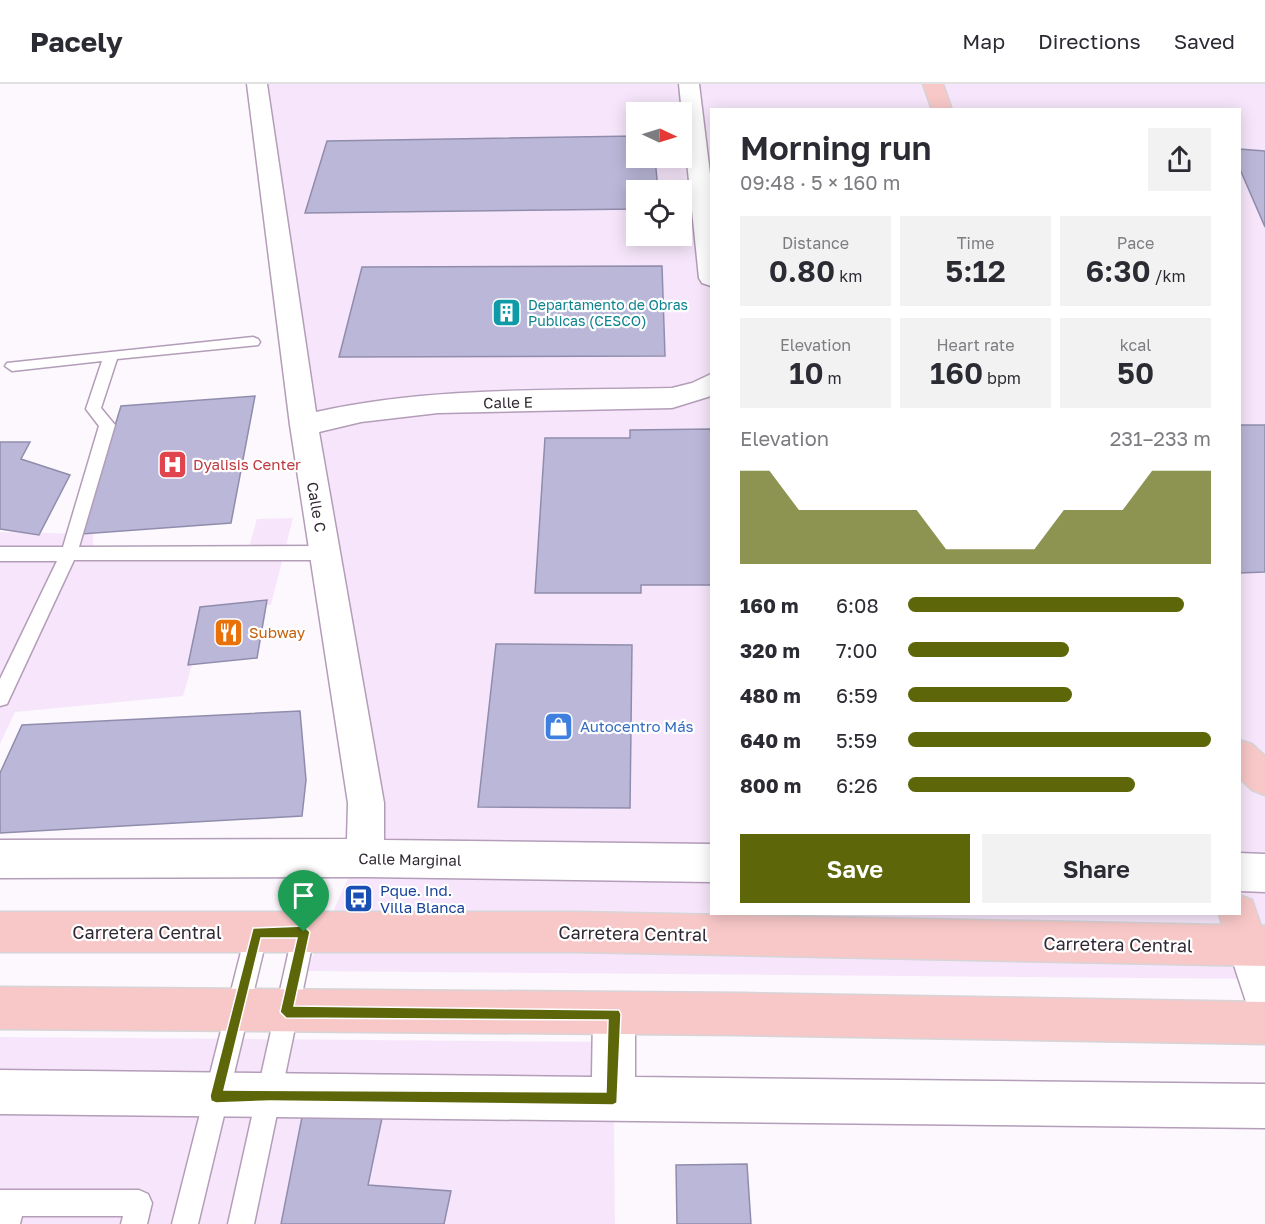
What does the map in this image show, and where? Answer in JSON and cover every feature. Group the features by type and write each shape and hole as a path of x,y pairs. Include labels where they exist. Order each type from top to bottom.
{"main road":[{"path":"933,84 941,108"},
{"path":"1241,758 1265,778"},
{"name":"Carretera Central","path":"0,932 1250,935"},
{"path":"0,1008 1265,1023"}],"street":[{"name":"Calle C","path":"257,84 304,425 366,803 365,858"},
{"path":"689,84 710,269"},
{"name":"Calle E","path":"304,425 361,412 438,403 672,398 701,390 710,384"},
{"name":"Calle Marginal","path":"0,858 365,858 710,863"},
{"path":"1241,872 1265,873"},
{"path":"1250,935 1265,999"},
{"path":"613,1098 614,1014"},
{"path":"0,1092 1265,1106"}],"lane":[{"path":"12,366 253,342"},
{"path":"0,698 69,554 107,425 93,409 111,355"},
{"path":"0,554 325,553"},
{"path":"184,1224 257,932"},
{"path":"241,1224 304,932"},
{"path":"7,1210 139,1203 134,1224"}],"shaded area":[{"path":"247,84 1265,84 1265,979 306,971 360,852"},
{"path":"293,518 271,605 209,606 183,696 15,712 0,744 0,532 93,534 93,552 248,550 257,519"},
{"path":"0,1037 613,1042 615,1224 0,1224"}],"building":[{"path":"626,136 626,168 656,168 657,180 626,180 626,209 305,213 327,141"},
{"path":"1241,149 1265,151 1265,227 1241,172"},
{"name":"Departamento de Obras Publicas (CESCO)","path":"662,266 665,356 339,357 362,267"},
{"name":"Dyalisis Center","path":"255,396 231,523 82,534 121,406"},
{"path":"1241,425 1265,425 1265,572 1241,573"},
{"path":"710,429 710,585 641,585 641,593 535,593 545,438 630,438 630,430"},
{"path":"0,442 30,442 21,459 70,475 39,535 0,529"},
{"name":"Subway","path":"267,600 257,658 188,665 200,607"},
{"name":"Autocentro Más","path":"496,644 632,645 630,808 478,807"},
{"path":"300,711 306,780 302,816 0,833 0,773 22,725"},
{"path":"302,1117 382,1118 368,1185 451,1191 444,1224 281,1224"},
{"path":"747,1164 751,1224 677,1224 676,1165"}],"place":[{"name":"Departamento de Obras Publicas (CESCO)","path":"507,312"},
{"name":"Dyalisis Center","path":"172,464"},
{"name":"Subway","path":"228,632"},
{"name":"Autocentro Más","path":"559,726"},
{"name":"Pque. Ind. Villa Blanca","path":"359,899"}],"route":[{"path":"257,932 304,932 286,1012 614,1014 613,1098 216,1096 257,932"}]}
